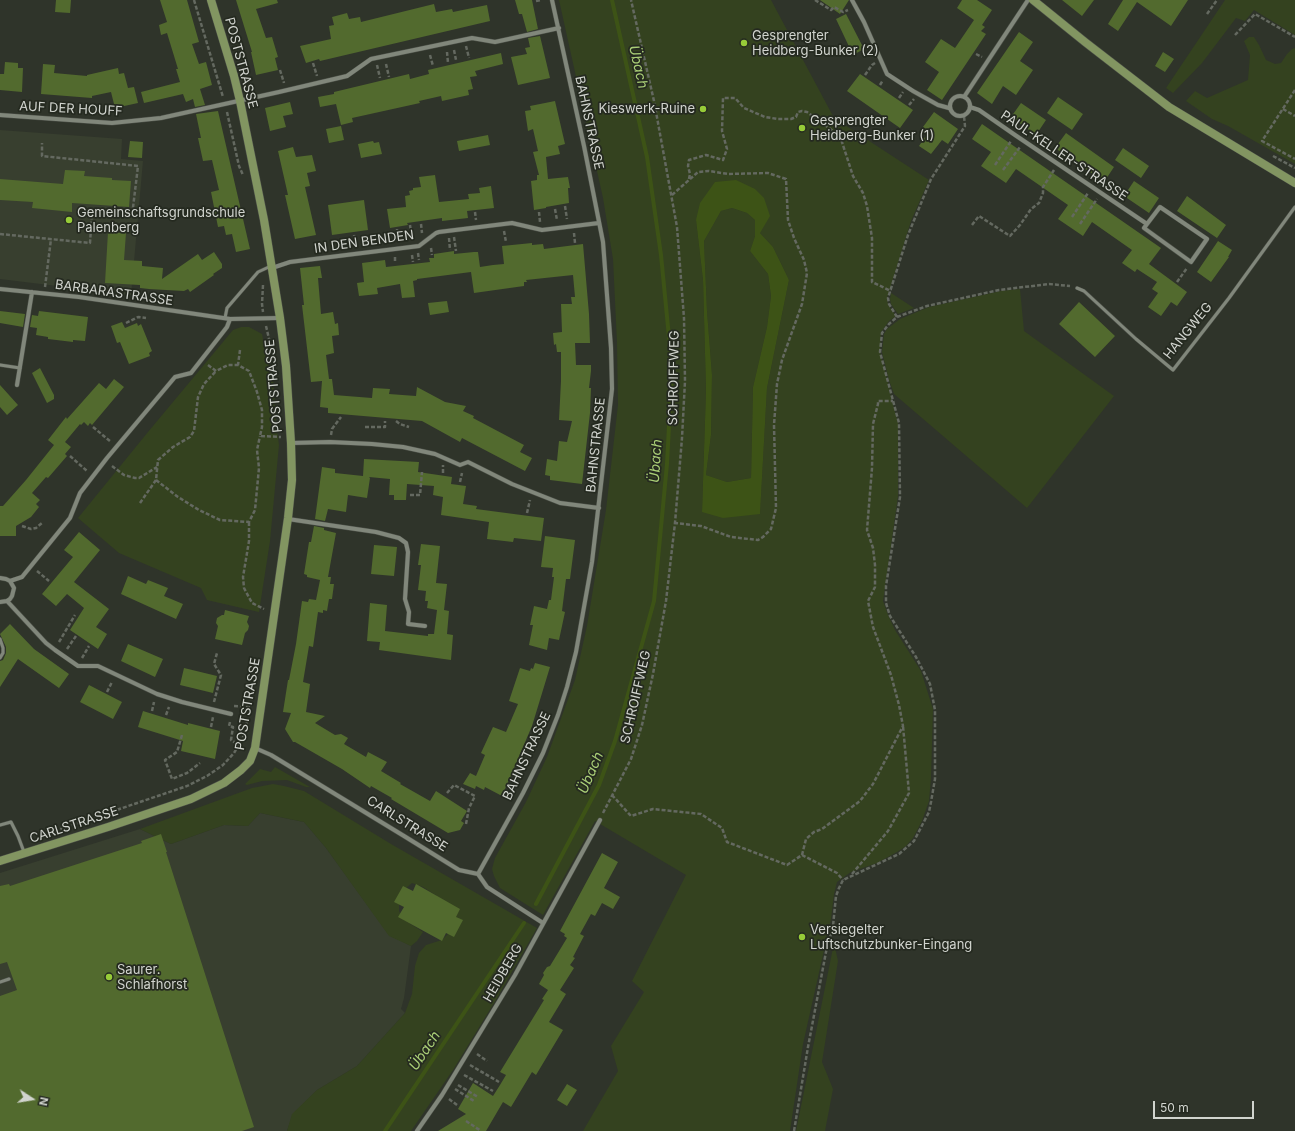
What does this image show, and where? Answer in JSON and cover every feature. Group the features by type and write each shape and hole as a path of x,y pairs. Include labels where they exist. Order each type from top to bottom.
{"main road":[{"name":"POSTSTRASSE","path":"211,0 234,76 264,220 280,318 286,366 291,444 292,480 288,518 255,748 250,761 241,770"},
{"path":"1033,0 1169,107 1295,183"},
{"name":"CARLSTRASSE","path":"0,861 191,799 224,783 241,770"}],"street":[{"name":"BAHNSTRASSE","path":"478,874 543,753 558,715 576,652 592,562 612,389 603,242 552,0"},
{"path":"852,0 864,22 887,74 938,105 949,108 953,115 964,116 969,110 970,106"},
{"path":"949,108 953,98 957,96 964,97 1028,0"},
{"name":"AUF DER HOUFF","path":"0,115 112,124 161,118 348,76 371,59 472,38 495,42 559,28"},
{"name":"PAUL-KELLER-STRASSE","path":"964,97 968,99 970,106 979,110 1147,224 1144,228 1191,262"},
{"path":"1147,224 1160,207 1207,240 1191,262"},
{"name":"IN DEN BENDEN","path":"272,267 290,262 419,246 436,233 512,223 542,230 599,223"},
{"name":"BARBARASTRASSE","path":"0,289 79,297 228,318 280,318"},
{"path":"17,385 32,292"},
{"path":"10,581 22,577 70,518 80,493 175,377 191,373 203,360 227,327 228,318"},
{"path":"291,444 330,442 403,447 435,454 460,465 468,462 531,492 560,503 599,508"},
{"path":"288,518 376,532 398,538 406,542 408,552 406,599 408,624 425,626"},
{"path":"0,578 6,578 10,581 14,588 10,599 0,602"},
{"path":"7,601 55,650 78,666 98,666 157,694 182,702 231,714"},
{"name":"CARLSTRASSE","path":"255,748 276,758 459,870 478,874"},
{"name":"HEIDBERG","path":"417,1131 457,1070 515,975 600,820"},
{"path":"478,874 487,886 543,923"}],"lane":[{"name":"HANGWEG","path":"1077,288 1084,291 1136,339 1173,370 1295,207"},
{"path":"228,318 227,308 258,272 272,267"},
{"path":"0,365 20,368"},
{"path":"0,639 3,648 0,658"},
{"path":"0,825 11,822 18,836 24,854"},
{"path":"0,982 9,979"}],"path":[{"path":"194,0 225,104 239,166 245,180"},
{"path":"536,1 541,0"},
{"name":"SCHROIFFWEG","path":"600,820 631,758 642,725 666,601 675,523 685,381 684,318 677,228 654,101 631,0"},
{"path":"815,0 831,10 834,7 842,12 855,6"},
{"path":"1207,14 1217,0"},
{"path":"1235,35 1255,14 1295,37"},
{"path":"384,57 389,77"},
{"path":"376,58 380,78"},
{"path":"865,75 872,65 880,60"},
{"path":"280,70 286,91"},
{"path":"1295,90 1262,141 1295,159"},
{"path":"689,180 689,160 706,155 723,160 727,149 722,132 723,98 735,98 744,108 765,117 791,119 796,116 798,112 807,112 840,136 853,176 863,193 867,206 872,238 872,282 891,291"},
{"path":"1283,109 1295,116"},
{"path":"897,317 889,304 888,298 908,235 931,179 966,126 964,116"},
{"path":"995,165 1014,135"},
{"path":"1003,170 1023,141"},
{"path":"0,234 90,243 92,214 132,216 138,166 42,156 42,143"},
{"path":"1269,154 1295,168"},
{"path":"972,225 979,216 1010,236 1031,209 1038,203 1043,193 1043,187 1057,164"},
{"path":"672,195 698,172 709,171 728,174 768,173 786,179 788,220 804,260 807,273 802,304 782,360 777,384 774,425 776,508 771,529 758,540 731,537 701,526 675,523"},
{"path":"1072,218 1092,187"},
{"path":"1080,224 1101,193"},
{"path":"565,206 568,227"},
{"path":"410,225 412,246"},
{"path":"453,231 456,251"},
{"path":"44,293 51,239"},
{"path":"1177,282 1191,262"},
{"path":"263,270 262,304 274,362"},
{"path":"794,1131 826,952 833,926 836,896 843,880 899,854 914,841 929,812 934,779 935,710 930,684 916,657 890,616 886,603 886,586 900,497 899,423 880,352 882,333 897,317 927,306 999,290 1049,284 1069,285 1077,288"},
{"path":"126,323 138,317 146,318"},
{"path":"238,365 240,350"},
{"path":"203,360 216,371"},
{"path":"140,502 156,480 158,460 173,447 190,437 194,431 198,397 204,384 216,371 228,365 238,365 249,371 262,410 262,427 257,450 259,468 255,510 249,522 243,576 244,588 252,603 264,609"},
{"path":"851,876 888,831 909,793 903,726 899,705 891,675 873,628 868,601 875,587 876,566 873,548 867,530 872,468 873,424 878,401 893,401"},
{"path":"330,442 332,429 341,417"},
{"path":"365,427 384,427 385,421"},
{"path":"396,421 409,427"},
{"path":"93,427 117,447"},
{"path":"260,436 281,437 281,430"},
{"path":"70,456 93,476"},
{"path":"120,473 130,478 139,478 157,467"},
{"path":"410,495 420,495 422,472"},
{"path":"156,480 178,497 199,510 220,520 249,522"},
{"path":"527,513 531,492"},
{"path":"22,526 31,530 42,523"},
{"path":"31,566 49,581"},
{"path":"263,616 265,602"},
{"path":"55,650 75,615"},
{"path":"63,655 76,636"},
{"path":"78,666 88,646"},
{"path":"212,709 221,675 214,664 217,653"},
{"path":"250,707 251,700"},
{"path":"231,714 229,726 233,727 231,740 239,745"},
{"path":"42,835 187,786 207,776 223,765 234,753 243,738 247,721"},
{"path":"612,795 631,816 653,809 701,814 722,828 727,842 787,865 802,855 806,839 860,801 873,784 903,726"},
{"path":"182,735 177,752 165,760 172,779 187,773 200,763"},
{"path":"447,793 454,785 474,796 469,808 466,824"},
{"path":"802,855 837,873 843,880"},
{"path":"470,1049 487,1061"},
{"path":"462,1060 499,1082"},
{"path":"457,1070 493,1091"},
{"path":"449,1082 478,1097"},
{"path":"449,1082 474,1101"},
{"path":"466,1121 481,1131"}],"shaded area":[{"path":"559,0 771,0 834,118 929,180 911,221 887,298 888,305 896,316 889,321 881,332 880,352 898,423 898,496 883,601 895,630 921,671 933,709 929,801 922,821 913,838 906,846 877,863 851,872 837,882 831,919 803,1044 790,1131 583,1131 618,1071 611,1046 644,992 632,981 686,875 595,821 543,915 500,888 492,869 495,858 526,802 547,757 575,680 587,626 606,510 618,405 613,259 603,198","holes":["755,189 760,233 773,247 789,280 767,388 760,513 702,511 706,390 703,280 696,220"]},
{"path":"1225,0 1295,0 1295,35 1254,10 1245,21 1236,18 1202,63 1173,93 1166,88"},
{"path":"1249,37 1254,37 1266,60 1275,64 1281,63 1287,54 1295,48 1295,164 1228,126 1212,119 1186,101 1195,91 1207,98 1248,80 1250,55 1244,41"},
{"name":"Gemeinschaftsgrundschule Palenberg","path":"0,130 122,139 121,159 143,161 131,295 0,279"},
{"path":"736,180 755,189 764,198 770,216 760,233 773,247 789,280 767,388 760,514 723,518 702,512 706,390 703,280 696,220 700,203 715,182","holes":["732,208 747,213 755,220 755,236 750,251 768,274 771,296 767,327 753,387 751,478 727,482 706,475 711,435 712,375 704,241 721,211"]},
{"path":"732,208 747,213 755,220 755,236 750,251 768,274 771,296 767,327 753,387 751,478 727,482 706,475 711,435 712,375 704,241 721,211"},
{"path":"1020,289 1024,331 1114,396 1027,508 894,394 882,352 884,334 887,329 900,319 929,307 1001,291"},
{"path":"891,293 914,308 898,314 891,304"},
{"path":"241,327 249,327 262,334 267,360 273,375 279,445 270,541 259,612 207,600 201,588 119,553 78,518 233,330"},
{"path":"275,767 310,787 287,780 262,781 247,785 245,784 260,769 271,772"},
{"path":"273,784 304,791 391,844 537,928 497,998 453,1070 411,1131 287,1131 292,1114 317,1090 357,1066 405,1013 412,994 415,966 419,953 426,945 442,940 450,932 437,896 423,887 412,883 404,890 399,899 399,911 403,919 423,932 417,941 411,946 389,936 326,848 304,822 260,813 248,826 224,825 171,844 140,829 252,788"},
{"path":"260,813 304,822 326,848 389,935 411,946 404,998 401,1009 405,1013 357,1066 317,1090 293,1114 287,1131 0,1131 0,873 140,829 171,844 224,825 248,826"},
{"path":"834,943 838,961 822,1062 833,1089 825,1131 796,1131"}],"building":[{"path":"56,0 71,0 70,13 55,12"},
{"path":"160,0 187,0 199,42 192,44 199,64 206,62 212,85 200,89 205,105 195,107 193,99 186,102 183,94 144,103 141,92 180,82 176,69 178,69 167,33 161,35 159,25 167,22"},
{"path":"236,0 277,0 278,3 256,9 266,38 272,37 278,57 275,58 278,70 256,75 252,52"},
{"path":"515,0 532,0 538,29 527,32 522,14 519,14"},
{"path":"820,0 849,0 840,14"},
{"path":"962,0 977,0 992,10 982,25 985,27 981,31 986,34 942,100 927,90 939,72 925,62 941,39 955,48 974,20 957,8"},
{"path":"1062,0 1094,0 1082,16"},
{"path":"1123,0 1188,0 1171,26 1137,2 1118,31 1108,24"},
{"path":"434,4 436,12 452,9 453,12 487,5 490,21 306,63 300,46 331,39 329,26 334,25 332,17 347,13 349,19 360,17 361,22"},
{"path":"846,14 864,49 853,55 836,19"},
{"path":"1019,32 1033,42 1020,61 1033,70 1016,95 1003,86 992,104 977,93"},
{"path":"540,36 550,78 518,85 511,57 527,54 525,48 530,47 528,38"},
{"path":"1163,52 1174,59 1165,72 1155,66"},
{"path":"501,53 503,64 475,71 477,76 470,77 473,89 468,90 469,95 442,101 441,96 419,101 420,103 352,118 353,122 341,125 336,104 320,107 318,97 334,94 334,92 409,74 410,79 429,74 428,70"},
{"path":"5,62 18,63 18,68 23,68 22,92 0,90 0,74 4,74"},
{"path":"43,64 55,65 54,73 87,76 118,68 119,74 124,73 128,88 134,87 138,103 115,108 111,92 92,96 92,98 41,94"},
{"path":"860,74 913,110 900,128 847,91"},
{"path":"1058,97 1083,114 1072,130 1047,113"},
{"path":"555,101 565,144 558,146 560,154 546,157 548,179 568,177 570,188 568,188 569,203 534,210 531,181 537,180 537,175 539,175 533,152 538,151 533,129 528,131 525,111 531,110 530,106"},
{"path":"290,102 293,114 283,116 286,127 270,131 265,108"},
{"path":"1021,103 1046,120 1036,135 1011,117"},
{"path":"218,111 250,249 236,252 232,234 226,235 224,226 218,227 211,192 219,190 212,160 203,161 198,138 201,138 196,114"},
{"path":"934,112 958,129 948,144 942,140 931,154 919,146 929,131 923,127"},
{"path":"982,124 1161,248 1149,264 1187,292 1177,306 1171,302 1161,316 1148,307 1158,293 1152,289 1157,282 1137,269 1135,272 1122,263 1132,250 1092,222 1083,236 1058,219 1068,205 1016,169 1006,183 981,166 991,152 972,139"},
{"path":"341,126 344,140 329,143 326,129"},
{"path":"1066,133 1114,167 1104,182 1055,148"},
{"path":"488,135 490,145 459,151 457,141"},
{"path":"130,141 143,142 142,158 128,157"},
{"path":"373,141 374,143 379,142 382,154 361,158 358,144"},
{"path":"293,147 296,157 312,155 316,171 307,173 310,186 305,187 316,235 295,239 285,195 288,195 278,151"},
{"path":"1123,148 1149,166 1141,178 1115,160"},
{"path":"65,170 85,171 84,176 131,181 129,207 72,203 72,212 32,208 33,202 0,200 0,179 63,184"},
{"path":"435,175 439,202 469,199 468,194 480,193 479,188 491,186 494,208 467,211 468,218 442,221 442,218 407,223 408,225 390,228 387,209 406,207 405,196 410,195 409,191 413,190 413,188 421,187 419,177"},
{"path":"1134,181 1159,198 1149,213 1124,196"},
{"path":"1187,196 1226,225 1217,238 1177,211"},
{"path":"364,200 368,230 332,235 328,205"},
{"path":"108,232 126,233 124,260 142,261 142,266 163,268 162,279 198,254 202,260 214,252 222,264 222,268 190,292 188,289 184,291 148,289 140,288 140,285 105,283"},
{"path":"1218,241 1232,250 1229,257 1211,282 1197,272"},
{"path":"532,243 532,245 543,244 544,249 583,244 590,343 575,343 576,365 591,365 589,388 591,388 590,413 582,484 550,480 550,476 545,475 547,459 557,461 559,441 567,442 572,421 559,420 561,352 557,352 556,344 554,345 553,333 562,332 561,304 572,304 571,297 575,297 573,275 526,280 527,282 524,282 524,286 474,293 471,272 417,279 413,281 415,297 402,298 400,284 377,288 378,294 359,296 357,283 364,282 362,263 385,260 386,267 430,262 429,258 434,258 434,254 454,251 454,254 478,252 480,267 504,264 502,246"},
{"path":"320,266 322,278 318,278 321,314 333,312 335,324 338,323 339,335 332,336 334,353 326,355 329,379 332,379 334,395 372,398 373,388 390,389 389,394 416,396 417,387 445,402 466,406 463,411 474,416 473,418 524,445 520,452 532,458 525,471 462,438 460,442 422,421 328,413 328,408 320,407 322,381 311,382 302,305 304,305 300,268"},
{"path":"447,301 449,312 430,315 428,303"},
{"path":"1079,302 1115,336 1095,357 1059,324"},
{"path":"0,311 25,314 23,327 0,323"},
{"path":"39,311 88,317 85,341 73,340 73,342 48,339 48,337 36,335 37,328 30,327 32,315 38,316"},
{"path":"122,322 125,328 137,323 138,326 141,324 152,351 149,353 150,356 129,364 120,342 117,343 111,326"},
{"path":"40,368 54,395 54,399 47,403 32,373"},
{"path":"114,379 124,387 92,425 90,423 88,426 84,422 81,425 80,424 65,442 71,447 65,454 67,456 48,478 46,477 32,493 40,500 36,504 39,507 31,517 16,526 16,536 0,536 0,506 3,506 54,445 48,440 66,417 67,419 99,383 106,389"},
{"path":"0,385 18,405 7,415 0,407"},
{"path":"364,459 419,462 418,472 452,477 451,484 466,486 463,504 477,506 476,509 544,518 541,541 514,538 513,542 487,539 489,522 441,515 443,497 433,495 434,486 407,484 406,500 394,500 394,495 389,495 390,479 369,477 367,498 348,495 346,512 328,509 325,521 315,519 322,467 335,469 335,473 363,476"},
{"path":"314,526 336,533 328,577 331,577 330,584 334,584 332,599 329,599 327,611 323,610 323,613 318,612 313,647 309,646 303,682 310,684 306,712 325,716 315,723 335,735 341,734 348,738 344,744 366,757 368,752 387,762 381,771 401,783 400,784 430,801 436,791 467,811 461,821 464,823 460,830 448,833 391,799 392,798 371,786 370,788 342,769 293,742 285,729 291,713 283,712 296,644 302,601 308,602 309,599 316,600 320,580 307,577 307,575 304,574 309,542 311,542"},
{"path":"79,532 100,550 74,582 109,609 96,627 107,634 98,649 70,630 84,608 67,594 56,606 42,594 73,557 64,550"},
{"path":"545,536 575,540 570,579 566,579 562,611 565,612 559,640 549,638 547,650 529,645 533,625 530,625 534,606 547,609 549,600 551,600 554,577 552,577 553,568 541,567"},
{"path":"421,544 440,546 436,583 447,584 444,610 449,611 447,634 453,635 451,660 379,650 380,642 367,641 370,603 387,605 385,631 428,636 428,634 434,634 437,610 427,608 428,601 425,601 426,591 418,590 421,565 418,565"},
{"path":"374,545 397,547 394,576 371,574"},
{"path":"128,576 146,584 148,580 168,588 164,596 183,604 176,619 121,594"},
{"path":"225,610 249,616 247,622 249,626 245,633 242,645 215,639 218,626 216,623 217,618 224,615"},
{"path":"10,624 34,649 69,674 59,688 18,659 0,687 0,661 3,660 6,653 6,647 0,634"},
{"path":"128,644 163,659 155,677 121,661"},
{"path":"535,663 550,667 532,726 502,796 485,787 484,790 476,786 475,789 463,784 470,773 476,776 485,755 481,753 493,727 506,732 518,704 509,701 520,668 530,671 531,668 533,669"},
{"path":"184,668 217,676 213,693 180,685"},
{"path":"89,685 122,702 113,719 80,702"},
{"path":"143,711 188,725 188,723 220,731 215,759 181,751 183,741 138,727"},
{"name":"Saurer. Schlafhorst","path":"161,834 254,1127 242,1131 0,1131 0,996 17,990 7,962 0,964 0,886 9,884 10,886 142,843 141,841"},
{"path":"602,853 618,862 604,888 620,897 613,909 602,903 595,916 591,914 580,934 584,936 573,957 575,958 570,965 574,968 560,990 566,994 549,1022 563,1030 536,1075 532,1072 511,1107 503,1102 486,1131 438,1131 466,1114 458,1109 473,1083 493,1096 506,1075 500,1072 544,1000 542,999 548,990 539,984 544,975 543,973 547,967 550,966 567,938 564,936 565,934 560,931"},
{"path":"416,884 460,909 456,917 463,920 454,937 446,933 442,941 398,917 404,907 394,902 403,886 413,891"},
{"path":"567,1084 577,1090 567,1106 557,1100"}],"waterway":[{"name":"Übach","path":"536,904 599,785 615,741 654,601 667,464 672,368 661,255 647,157 612,0"},
{"name":"Übach","path":"385,1131 524,923"}],"place":[{"name":"Gesprengter Heidberg-Bunker (2)","path":"744,43"},
{"name":"Kieswerk-Ruine","path":"703,109"},
{"name":"Gesprengter Heidberg-Bunker (1)","path":"802,128"},
{"name":"Gemeinschaftsgrundschule Palenberg","path":"69,220"},
{"name":"Versiegelter Luftschutzbunker-Eingang","path":"802,937"},
{"name":"Saurer. Schlafhorst","path":"109,977"}]}
